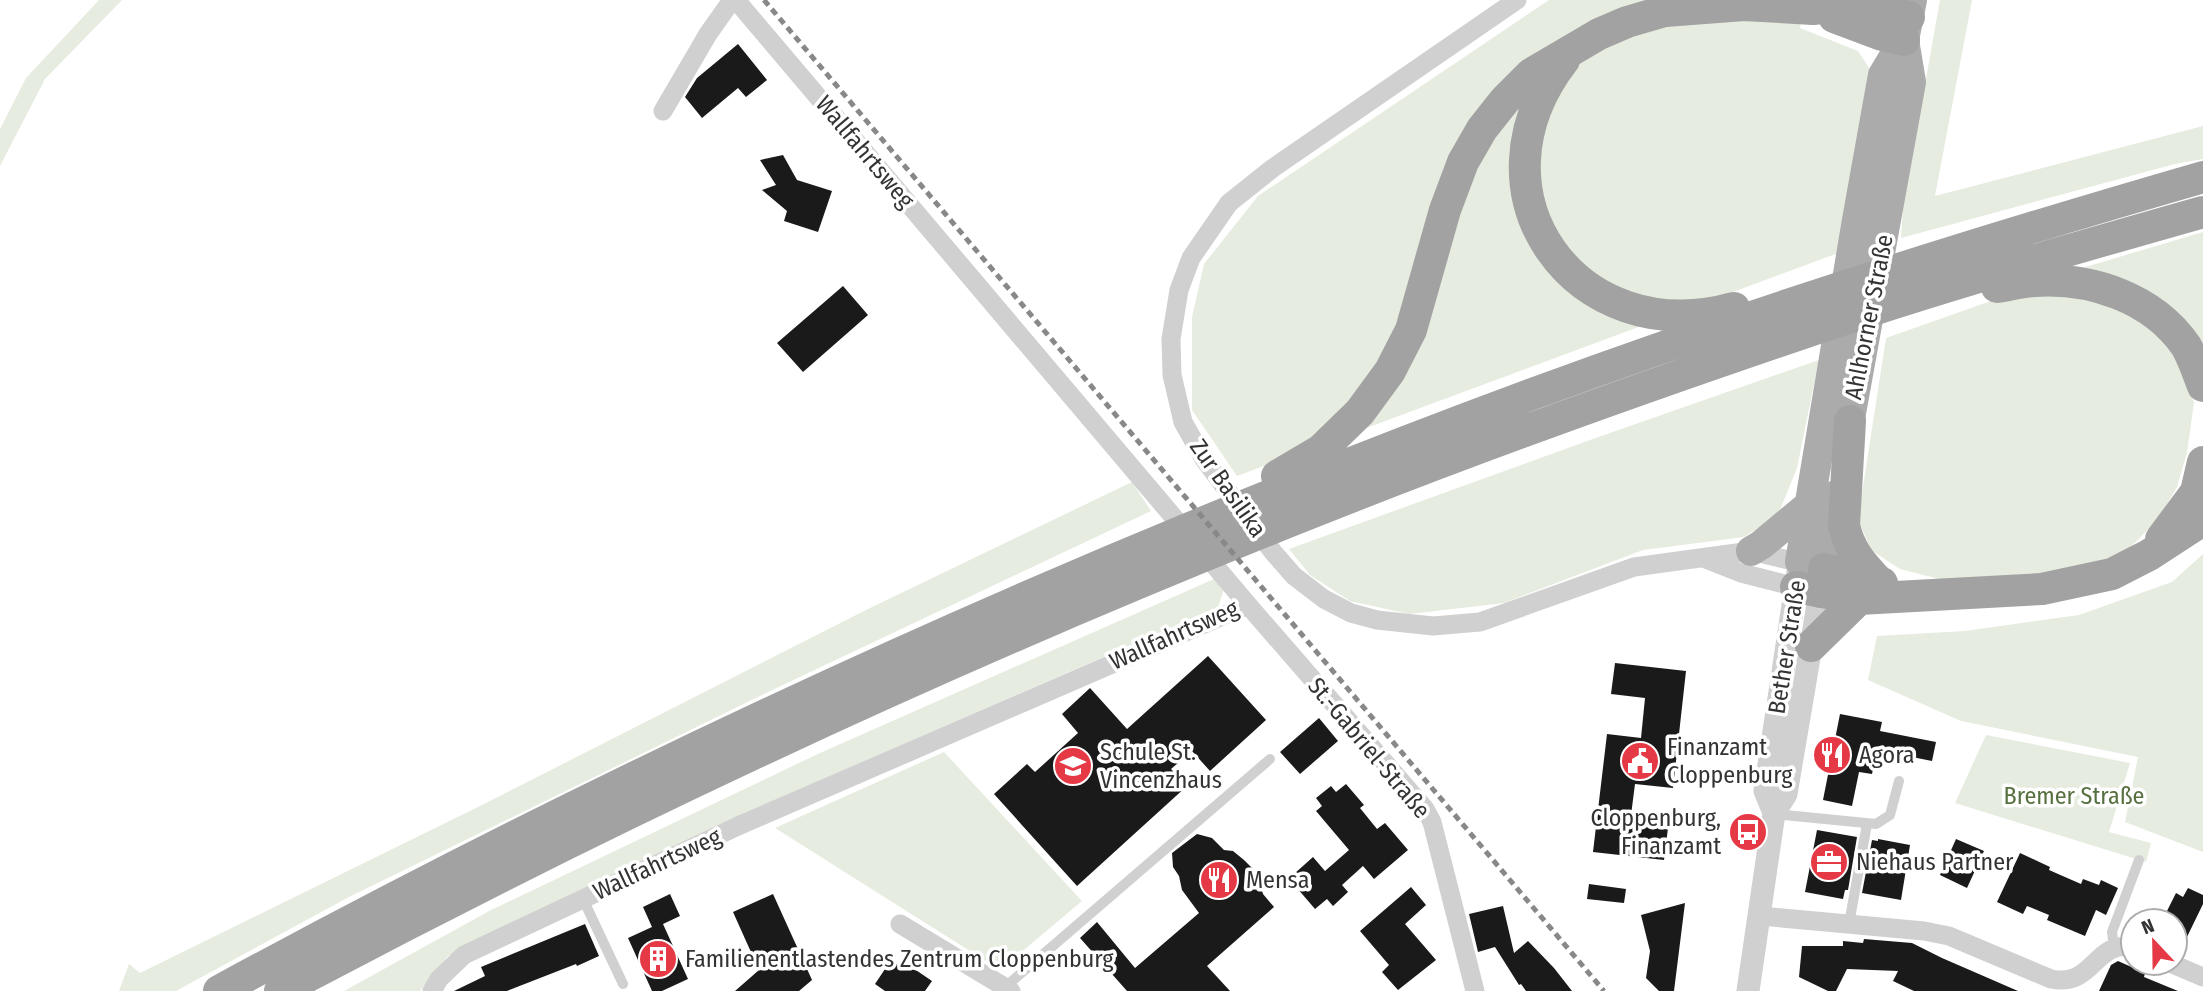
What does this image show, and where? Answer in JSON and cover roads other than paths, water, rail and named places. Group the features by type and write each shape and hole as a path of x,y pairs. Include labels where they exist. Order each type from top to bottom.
{"highway":[{"path":"1279,484 1321,450 1360,412 1390,371 1411,330 1445,210 1464,162 1482,129 1505,100 1531,74 1574,48 1627,22 1665,11 1744,5 1813,9 1854,3 1908,19"},
{"path":"1813,9 1882,35 1908,19"},
{"path":"1574,48 1540,97 1526,145 1524,175 1528,203 1537,228 1560,262 1594,291 1634,310 1655,314 1688,316 1723,311 1784,294 1811,293"},
{"path":"219,991 352,919 642,773 1279,484 1811,293 2203,177"},
{"path":"280,991 651,801 928,674 1307,514 1532,429 1805,332 2022,263 2203,212"},
{"path":"1954,285 1995,288 2035,281 2084,283 2136,300 2169,326 2187,348 2203,386"},
{"path":"1850,421 1844,525 1847,540 1869,591"},
{"path":"2149,555 2196,492 2203,462"},
{"path":"1810,578 1869,591 1928,594 2042,589 2112,574 2149,555 2203,520"},
{"path":"1811,646 1869,591"}],"main road":[{"name":"Ahlhorner Straße","path":"1810,578 1850,421 1911,82 1908,19"},
{"name":"Ahlhorner Straße","path":"1810,578 1808,506 1883,75 1908,19"},
{"path":"1751,551 1808,506"}],"street":[{"path":"663,111 708,34 734,0"},
{"name":"Wallfahrtsweg","path":"432,991 439,979 464,955 738,826 1248,605 734,0"},
{"name":"Zur Basilika","path":"1517,0 1273,168 1229,202 1191,258 1179,290 1171,339 1172,375 1183,422 1212,469 1294,576 1324,599 1351,612 1377,620 1433,626 1480,622 1634,568 1751,551 1810,578"},
{"name":"Zur Basilika","path":"1702,558 1741,573 1810,578"},
{"name":"Bether Straße","path":"1748,991 1774,813 1786,794 1811,646 1810,578"},
{"name":"Bether Straße","path":"1774,813 1765,791 1810,578"},
{"name":"St.-Gabriel-Straße","path":"1248,605 1425,810 1432,822 1475,991"},
{"path":"1760,916 1924,931 1949,936 2051,979 2064,981 2076,978 2094,966 2102,954 2119,948"},
{"path":"900,924 1008,989"}],"lane":[{"path":"1008,989 1270,759"},
{"path":"1774,813 1876,824 1890,815 1899,780"},
{"path":"1849,924 1867,824"},
{"path":"2121,907 2139,860"},
{"path":"583,899 623,984"},
{"path":"2119,913 2112,932 2119,942"}],"railway":[{"path":"764,0 1604,991"}],"place":[{"name":"Agora","path":"1832,755"},
{"name":"Finanzamt Cloppenburg","path":"1640,761"},
{"name":"Schule St. Vincenzhaus","path":"1073,766"},
{"name":"Cloppenburg, Finanzamt","path":"1748,832"},
{"name":"Niehaus Partner","path":"1829,862"},
{"name":"Mensa","path":"1219,880"},
{"name":"Familienentlastendes Zentrum Cloppenburg","path":"658,959"}],"park label":[{"name":"Bremer Straße","path":"2074,796"}]}
